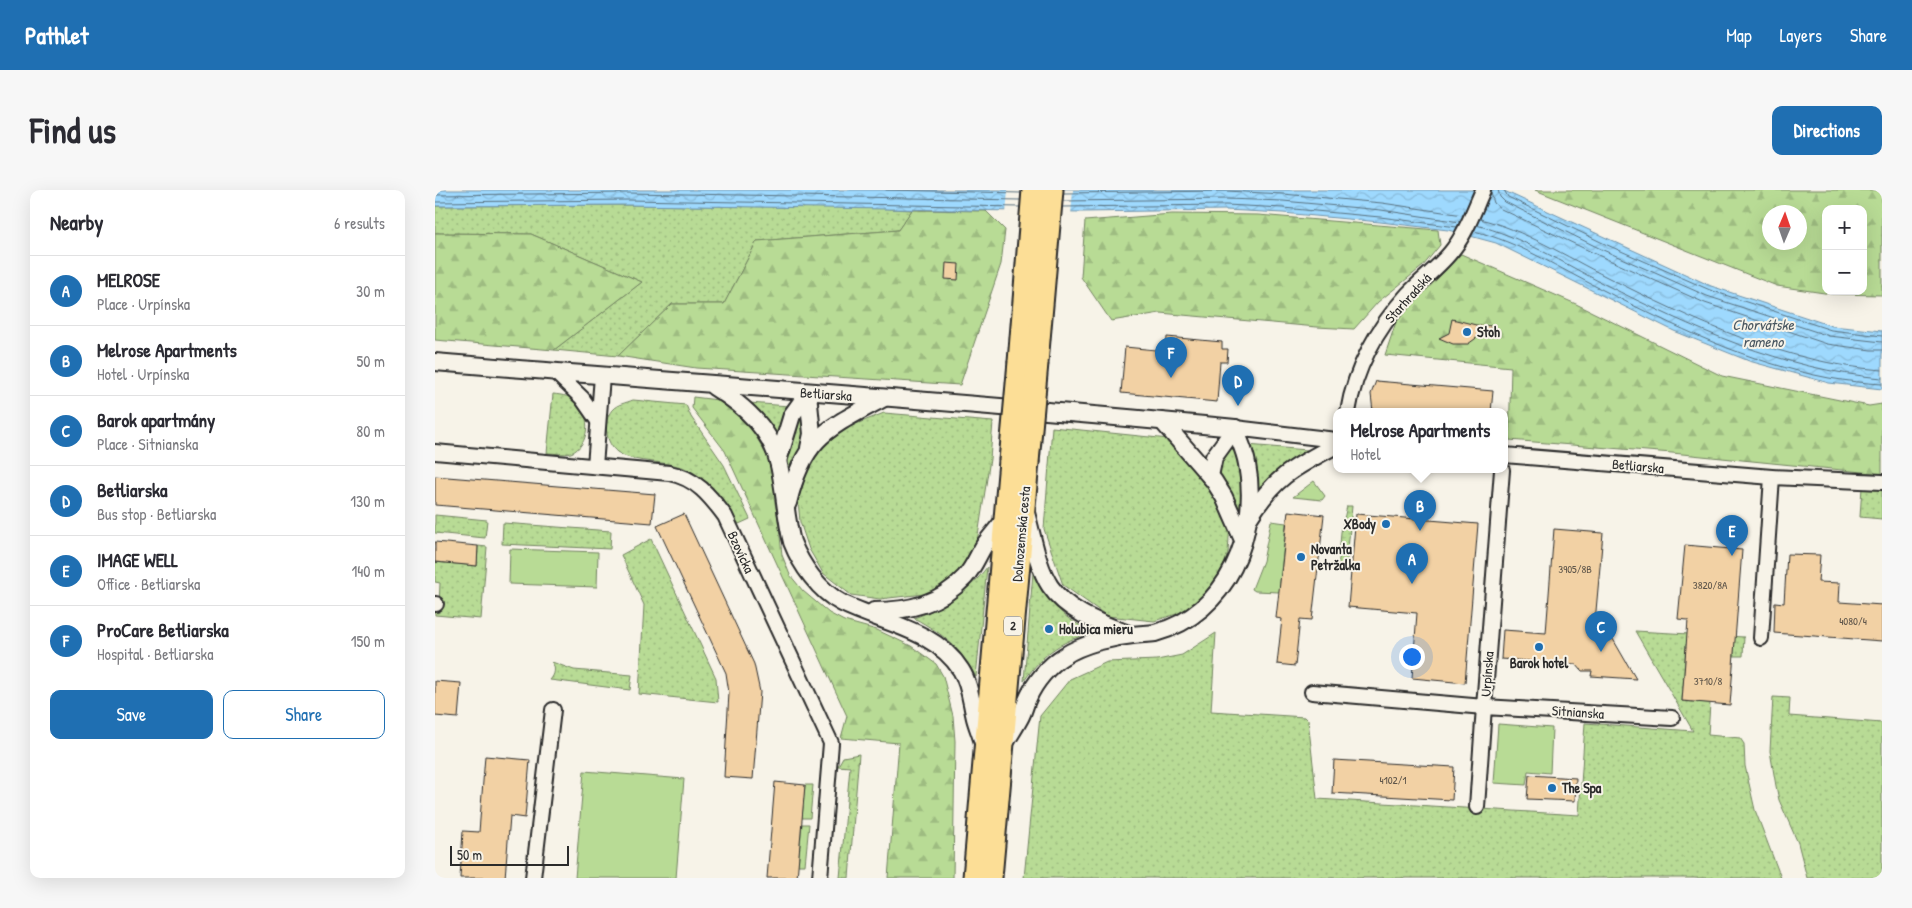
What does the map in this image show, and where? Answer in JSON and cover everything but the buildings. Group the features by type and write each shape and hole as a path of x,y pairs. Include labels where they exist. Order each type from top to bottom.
{"main road":[{"name":"Dolnozemská cesta","path":"1033,190 1039,230"},
{"name":"Dolnozemská cesta","path":"991,878 993,746 1004,520 1019,462 1039,230 1052,190"},
{"name":"Dolnozemská cesta","path":"973,878 993,746 1024,504 1019,462"}],"street":[{"name":"Starhradská","path":"1349,408 1363,359 1377,334 1407,295 1453,249 1469,224 1483,190"},
{"name":"Betliarska","path":"435,362 1162,421 1333,440"},
{"path":"556,372 582,398 598,421"},
{"path":"595,466 602,376"},
{"path":"713,385 748,411 772,446 778,461 792,542 796,553 808,572 834,598 923,636 949,655 961,670 968,686 975,719 993,746 1021,717 1028,698 1044,673 1065,655 1100,641 1154,633 1178,624 1205,607 1217,595 1231,573 1248,520 1247,465 1235,428"},
{"path":"778,461 792,415 808,393"},
{"path":"808,393 812,421 809,448"},
{"path":"787,508 795,476 809,448 819,436 829,428 884,398"},
{"path":"1162,421 1210,476 1224,497 1243,540"},
{"path":"1210,476 1214,457 1235,428"},
{"path":"1248,520 1259,503 1287,473 1333,447"},
{"name":"Bzovícka","path":"435,452 659,472 684,477 706,492 725,516 831,743 820,878"},
{"name":"Betliarska","path":"1508,455 1772,477 1882,482"},
{"name":"Urpínska","path":"1312,692 1484,707 1502,473"},
{"path":"1761,638 1772,477"},
{"path":"1024,504 1044,573 1056,594 1082,614 1131,635"},
{"path":"862,611 908,610 947,592 976,563 984,546 1004,520"},
{"path":"1477,808 1484,707"},
{"name":"Sitnianska","path":"1484,707 1672,718"},
{"path":"533,878 553,710"}],"green space":[{"path":"1535,190 1882,190 1882,295 1867,295 1867,205 1822,205 1822,293 1777,286"},
{"path":"628,205 912,210 898,230 757,241 724,304 672,304 618,356 554,350 642,282 531,234 435,233 435,206"},
{"path":"912,210 986,211 1005,230 1001,264 960,385 696,368 618,356 672,304 724,304 757,241 898,230"},
{"path":"1172,214 1258,215 1438,230 1440,245 1423,266 1378,302 1354,329 1160,313 1111,321 1081,277 1085,221"},
{"path":"435,233 531,234 642,282 554,350 435,340"},
{"path":"1461,254 1576,304 1722,376 1869,406 1882,404 1882,474 1672,453 1509,440 1511,367 1385,355 1396,322"},
{"path":"553,394 573,399 578,403 585,415 587,430 585,437 582,444 571,453 547,453"},
{"path":"693,397 718,400 732,408 751,428 761,445 774,470 775,503 782,555 790,575 803,591 829,613 844,621 877,630 911,646 936,664 943,676 953,716 955,741 953,878 888,878 899,743 841,738 847,716 725,451 692,408"},
{"path":"633,400 686,405 691,417 724,465 750,519 739,524 708,483 691,471 673,465 633,459 624,456 613,448 608,438 606,426 609,415 614,408"},
{"path":"749,403 789,406 777,440"},
{"path":"802,408 805,445 791,473 788,473 788,449"},
{"path":"884,413 993,422 990,459 978,536 962,571 933,593 880,599 851,595 823,573 809,549 800,522 798,500 808,468 820,449 841,430"},
{"path":"1052,427 1169,439 1199,473 1230,522 1228,553 1219,579 1204,595 1183,612 1154,621 1107,616 1063,585 1044,529"},
{"path":"1232,444 1240,459 1243,522 1221,482 1220,468 1228,446"},
{"path":"1247,445 1307,450 1278,472 1254,499"},
{"path":"1863,472 1882,474 1882,519 1860,517"},
{"path":"1314,481 1325,496 1322,500 1293,497"},
{"path":"1347,506 1352,506 1346,572 1338,571 1341,532"},
{"path":"435,515 487,520 485,538 435,533"},
{"path":"1271,521 1286,523 1279,592 1255,591 1252,589 1263,561"},
{"path":"503,523 611,531 610,549 502,544"},
{"path":"651,539 716,678 718,702 639,694 644,605 621,555"},
{"path":"478,546 487,547 481,619 435,615 435,607 439,607 440,583 435,582 435,562 477,566"},
{"path":"510,549 598,552 597,587 509,584"},
{"path":"987,567 976,677 964,657 950,642 914,618 955,598 972,584"},
{"path":"1033,572 1044,592 1066,617 1097,632 1074,639 1055,648 1039,662 1024,681"},
{"path":"1635,631 1744,637 1743,656 1734,656 1734,647 1686,644 1682,701 1710,703 1708,735 1740,738 1744,744 1745,766 1755,810 1781,878 1024,878 1040,716 1070,679 1107,662 1157,660 1182,655 1216,633 1211,711 1305,717 1308,720 1317,799 1579,815 1585,723 1693,731"},
{"path":"552,662 574,670 632,675 630,690 550,680 554,671"},
{"path":"1773,697 1790,698 1789,716 1882,723 1882,878 1807,878 1798,843 1779,800 1776,786 1770,751"},
{"path":"1498,724 1552,728 1550,773 1528,771 1526,785 1494,783"},
{"path":"859,754 849,878 840,878 850,767 838,766 843,757"},
{"path":"584,771 684,779 676,878 575,878"},
{"path":"805,785 813,785 810,818 802,818"},
{"path":"802,824 809,824 805,865 798,865"}],"water":[{"name":"Chorvátske rameno","path":"435,190 1502,190 1711,286 1832,326 1882,331 1882,389 1829,383 1749,361 1674,331 1496,243 1448,230 1283,213 1226,210 1082,212 628,205 435,206"}],"pier":[{"path":"1008,190 1073,190 1071,215 1006,214"}],"place":[{"name":"Stoh","path":"1467,332"},
{"name":"ProCare Betliarska","path":"1171,378"},
{"name":"Betliarska","path":"1238,406"},
{"name":"XBody","path":"1386,524"},
{"name":"Melrose Apartments","path":"1420,531"},
{"name":"IMAGE WELL","path":"1732,556"},
{"name":"Novanta Petržalka","path":"1301,557"},
{"name":"MELROSE","path":"1412,584"},
{"name":"Holubica mieru","path":"1049,629"},
{"name":"Barok hotel","path":"1539,647"},
{"name":"Barok apartmány","path":"1601,652"},
{"name":"The Spa","path":"1552,788"}]}
